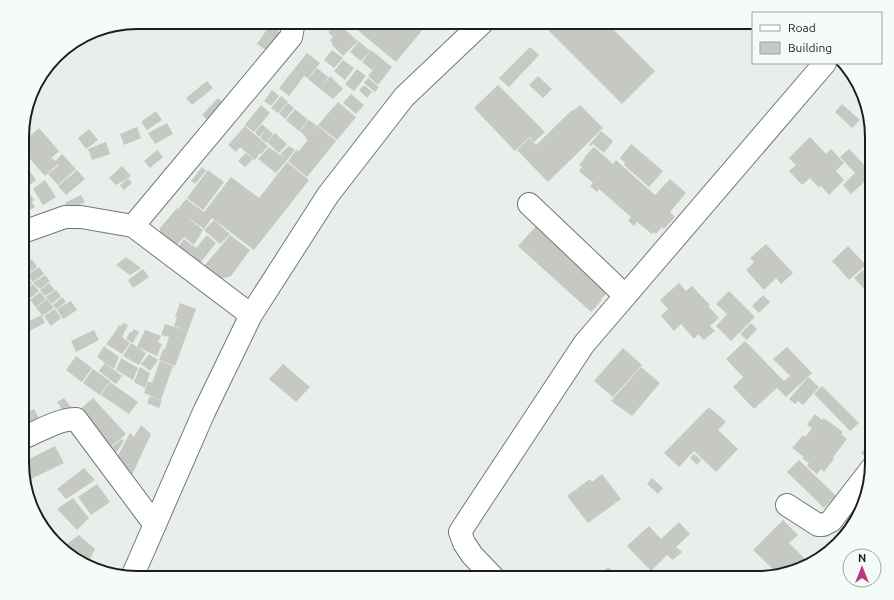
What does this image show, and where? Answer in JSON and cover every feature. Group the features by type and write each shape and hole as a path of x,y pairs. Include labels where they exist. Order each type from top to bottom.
{"street":[{"path":"133,226 291,37 293,29"},
{"path":"134,571 204,412 251,315 328,195 404,97 471,29"},
{"path":"487,571 472,555 464,543 460,532 584,344 824,64"},
{"path":"529,204 625,296"},
{"path":"29,230 64,216 133,226 251,315"},
{"path":"29,435 63,421 76,420 155,524"},
{"path":"787,505 818,525 824,525 831,521 864,479"}],"building":[{"path":"267,29 276,29 281,33 268,51 257,44"},
{"path":"331,29 344,29 358,41 343,56 332,45 333,44 330,40 333,37 328,32"},
{"path":"356,29 423,29 396,62"},
{"path":"547,29 613,29 655,71 622,104"},
{"path":"359,41 370,51 361,61 350,52"},
{"path":"530,47 539,55 509,87 499,78"},
{"path":"332,50 343,58 334,68 324,60"},
{"path":"371,50 392,67 378,85 368,76 377,65 372,70 362,62"},
{"path":"307,53 320,63 308,78 304,76 289,96 279,88"},
{"path":"343,60 354,68 345,80 334,71"},
{"path":"317,68 328,77 321,87 330,76 343,89 333,99 308,79"},
{"path":"357,69 366,76 354,91 345,84"},
{"path":"538,76 552,89 543,98 529,85"},
{"path":"368,78 379,87 375,92 364,83"},
{"path":"207,81 213,88 192,105 186,98"},
{"path":"364,85 372,92 367,98 359,90"},
{"path":"498,85 545,132 534,142 529,137 515,151 474,108"},
{"path":"272,90 279,96 271,106 264,101"},
{"path":"351,94 364,105 356,114 343,103"},
{"path":"281,96 288,102 278,113 271,108"},
{"path":"218,98 227,106 211,123 202,115"},
{"path":"338,102 356,117 337,140 318,125"},
{"path":"288,103 294,108 285,119 279,113"},
{"path":"842,104 860,120 852,128 835,112"},
{"path":"261,105 270,113 254,132 245,125"},
{"path":"580,105 603,128 548,182 517,150 529,138 536,145 572,110 573,111"},
{"path":"295,109 308,120 299,131 286,120"},
{"path":"156,111 162,120 147,130 141,122"},
{"path":"309,120 316,125 312,130 317,125 336,141 307,177 288,161 297,149 298,152 308,140 300,131"},
{"path":"167,123 173,134 155,144 148,133"},
{"path":"262,124 273,134 266,143 260,138 266,130 259,137 255,132"},
{"path":"245,126 268,146 255,160 240,147 236,152 228,145"},
{"path":"137,127 141,138 124,145 120,134"},
{"path":"39,128 59,151 47,162 52,158 55,161 62,154 76,169 58,185 48,174 59,165 58,164 45,176 29,158 29,137"},
{"path":"89,129 98,140 86,149 78,138"},
{"path":"601,131 613,141 604,153 593,144 591,146 589,145"},
{"path":"275,133 287,144 279,153 267,142"},
{"path":"810,137 826,154 831,149 844,163 836,171 844,180 829,195 821,186 819,188 810,178 802,185 789,171 796,165 789,158"},
{"path":"106,142 110,154 92,160 88,149"},
{"path":"631,144 663,171 649,187 624,165 625,163 620,158"},
{"path":"289,146 295,150 287,160 280,154"},
{"path":"269,147 287,160 276,173 258,159"},
{"path":"594,147 613,164 616,160 655,195 670,179 686,193 670,212 675,217 664,229 662,227 656,234 654,232 652,234 637,222 634,226 628,221 631,217 599,189 597,192 590,186 593,183 579,171 582,167 579,165 585,158 584,157"},
{"path":"849,149 865,166 865,181 851,194 843,185 855,173 840,157"},
{"path":"157,150 163,157 150,168 144,161"},
{"path":"246,153 253,159 245,167 238,161"},
{"path":"287,162 309,180 254,250 212,218 204,229 185,215 203,230 194,245 184,237 174,249 160,238 160,228 186,199 204,212 231,177 259,198"},
{"path":"122,166 131,176 116,185 109,178"},
{"path":"202,167 206,171 195,184 191,181"},
{"path":"29,170 36,180 29,185"},
{"path":"77,170 85,179 66,195 58,186"},
{"path":"208,170 224,182 203,210 187,198"},
{"path":"128,178 132,183 124,190 120,185"},
{"path":"45,180 56,197 43,205 33,189"},
{"path":"31,195 34,200 32,202 35,207 29,210 29,196"},
{"path":"81,195 85,202 68,210 65,203"},
{"path":"214,220 230,234 220,244 204,230"},
{"path":"536,226 540,230 543,228 608,292 591,312 518,246"},
{"path":"207,235 216,243 197,267 176,250 184,239 196,248"},
{"path":"230,235 250,250 231,276 214,281 201,270"},
{"path":"766,244 793,273 781,284 776,278 764,290 746,270 754,262 750,258"},
{"path":"848,246 865,264 865,266 849,280 832,261"},
{"path":"126,257 141,268 130,275 116,265"},
{"path":"32,259 37,267 29,273 29,261"},
{"path":"39,267 44,274 33,282 29,277 29,274"},
{"path":"143,269 149,277 133,288 128,280"},
{"path":"863,270 865,272 865,290 854,278"},
{"path":"45,275 50,281 40,289 33,283"},
{"path":"49,283 55,290 45,296 40,290"},
{"path":"679,283 686,291 692,286 710,305 708,306 719,318 710,326 715,331 704,340 698,334 694,339 681,324 674,331 661,316 668,309 660,300"},
{"path":"33,284 39,291 29,299 29,287"},
{"path":"56,290 61,296 52,304 46,297"},
{"path":"729,291 755,317 731,341 716,326 727,314 716,304"},
{"path":"40,292 46,299 36,307 30,300"},
{"path":"763,295 770,302 759,313 752,306"},
{"path":"62,297 66,302 56,309 53,305"},
{"path":"47,299 54,308 42,316 45,323 29,331 29,321 42,315 36,308"},
{"path":"71,301 77,310 63,319 57,309"},
{"path":"180,303 196,309 188,331 174,326 177,317 175,317"},
{"path":"55,309 61,318 51,326 44,316"},
{"path":"123,323 128,325 122,337 130,343 122,354 106,344 119,325 121,326"},
{"path":"751,323 757,329 747,340 740,334"},
{"path":"165,324 188,331 175,366 159,360 169,337 161,335"},
{"path":"134,329 139,332 133,343 126,339 130,332 131,333"},
{"path":"94,330 99,340 76,352 71,341"},
{"path":"145,330 161,336 158,342 162,344 157,356 137,347"},
{"path":"745,341 784,381 790,376 773,359 787,347 812,373 786,397 777,388 754,409 733,387 743,377 726,359"},
{"path":"131,343 146,353 139,365 123,356"},
{"path":"104,346 119,357 114,369 97,357"},
{"path":"623,348 642,365 613,397 594,381"},
{"path":"149,354 158,360 150,371 141,364"},
{"path":"76,356 92,368 82,382 66,370"},
{"path":"121,358 138,368 133,380 116,370"},
{"path":"160,361 173,366 161,400 144,393 148,381 152,383"},
{"path":"105,363 122,376 116,384 99,371"},
{"path":"283,364 310,387 296,402 269,379"},
{"path":"140,367 150,373 145,388 134,382"},
{"path":"641,367 660,383 632,416 611,401"},
{"path":"93,369 110,381 100,395 83,383"},
{"path":"808,377 819,387 803,405 798,401 795,404 789,399"},
{"path":"110,382 138,402 129,414 101,395"},
{"path":"822,386 859,423 850,431 814,394"},
{"path":"150,396 162,401 159,408 147,403"},
{"path":"64,398 71,407 64,412 57,402"},
{"path":"93,398 126,434 109,448 77,412"},
{"path":"709,407 726,422 718,430 738,449 716,472 694,451 679,467 664,453"},
{"path":"34,409 40,420 29,425 29,412"},
{"path":"815,414 822,420 824,418 843,432 841,434 847,439 824,472 821,469 817,474 807,466 809,463 802,458 804,457 792,448 803,435 805,437 812,428 807,425"},
{"path":"141,425 151,434 131,477 115,461 130,433 134,437"},
{"path":"121,439 124,441 116,453 112,447"},
{"path":"55,446 64,463 30,479 29,459"},
{"path":"865,448 865,456 861,453"},
{"path":"694,454 701,460 697,465 690,458"},
{"path":"799,460 836,496 824,508 787,472"},
{"path":"84,468 95,480 66,499 57,489"},
{"path":"602,474 621,499 588,523 567,496 590,479 592,482"},
{"path":"652,478 663,488 658,494 647,484"},
{"path":"97,484 110,502 91,515 78,497"},
{"path":"73,498 89,518 77,530 57,509"},
{"path":"783,520 798,535 789,543 805,559 798,563 773,570 753,550"},
{"path":"679,522 690,534 676,547 682,552 673,560 667,555 651,571 627,546 649,526 661,539"},
{"path":"79,535 95,549 89,560 66,544"},
{"path":"608,567 612,571 604,571"}]}
